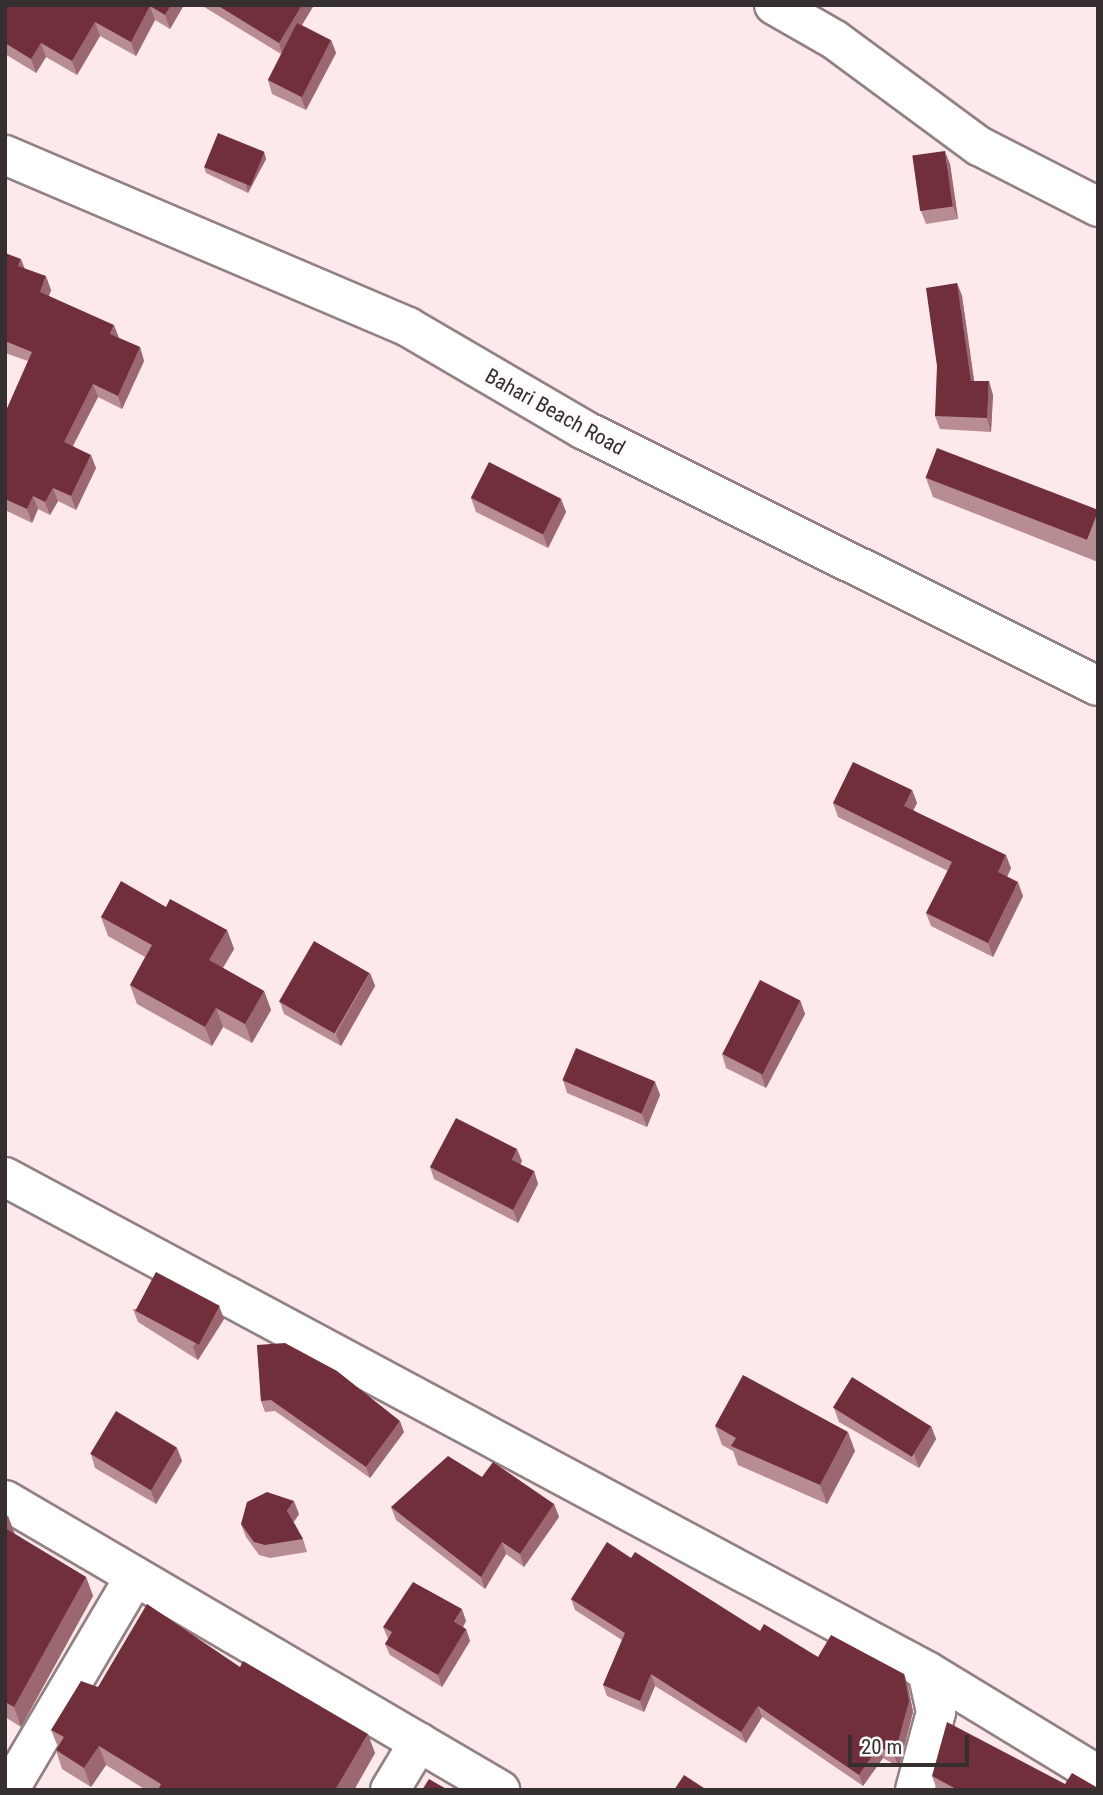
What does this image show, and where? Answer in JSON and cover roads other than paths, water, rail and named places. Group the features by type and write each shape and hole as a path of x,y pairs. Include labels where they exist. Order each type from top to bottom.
{"street":[{"path":"774,5 835,40 979,146 1098,207"},
{"name":"Bahari Beach Road","path":"5,155 408,327 583,430 1098,686"},
{"path":"5,1177 927,1671 1098,1775"},
{"path":"5,1500 500,1790"},
{"path":"12,1786 135,1576"},
{"path":"915,1790 936,1712 927,1671"},
{"path":"390,1790 419,1742"}]}
